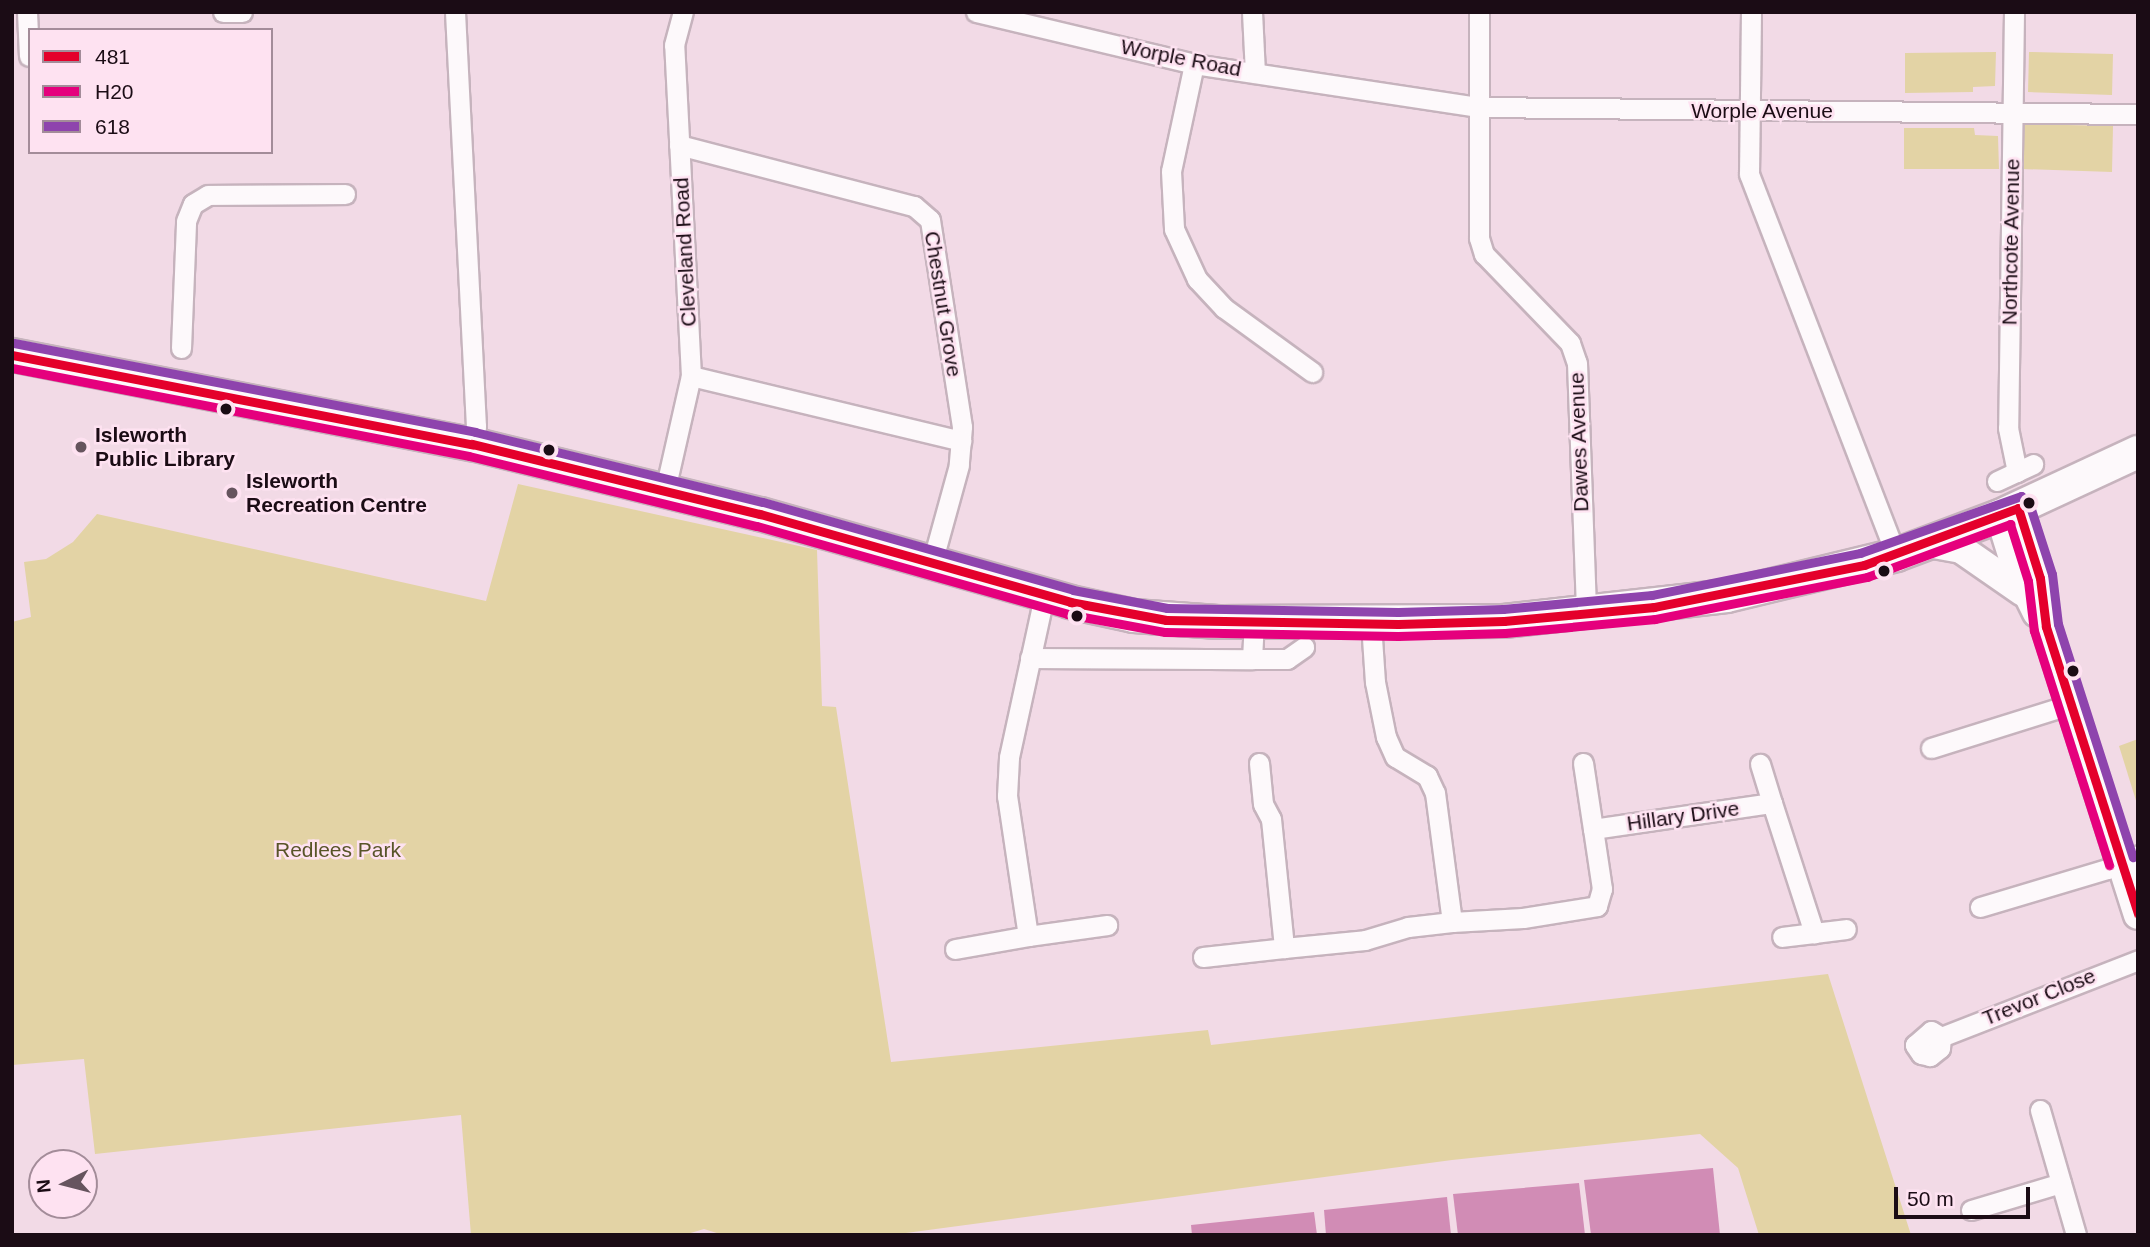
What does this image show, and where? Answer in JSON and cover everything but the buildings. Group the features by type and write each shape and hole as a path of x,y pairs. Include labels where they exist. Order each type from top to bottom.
{"main road":[{"path":"12,355 471,444 665,490 1044,596 1161,619 1371,624 1586,614 1727,596 1896,555 2009,512 2138,452"}],"street":[{"path":"27,12 28,34"},
{"path":"223,12 242,12"},
{"path":"455,12 476,426 471,444"},
{"name":"Cleveland Road","path":"665,490 691,376 674,45 683,12"},
{"name":"Worple Road","path":"976,12 1194,64 1387,95"},
{"path":"1252,12 1255,73"},
{"name":"Dawes Avenue","path":"1479,12 1479,238 1484,254 1570,343 1577,363 1586,614"},
{"path":"1751,12 1749,174 1896,555"},
{"name":"Northcote Avenue","path":"1997,481 2025,468 2008,428 2014,12"},
{"path":"1194,64 1171,171 1174,229 1197,279 1224,308 1312,372"},
{"name":"Worple Avenue","path":"1387,95 1478,107 2138,114"},
{"name":"Chestnut Grove","path":"679,145 914,206 930,220 961,442 932,563"},
{"path":"181,348 186,221 193,204 208,195 345,194"},
{"path":"691,376 961,442"},
{"path":"2009,512 2025,594 2046,627"},
{"path":"2009,512 2040,578 2046,627 2071,704 2129,858 2138,915"},
{"path":"1928,543 1961,549 2025,594"},
{"path":"1028,936 1007,796 1009,757 1044,596"},
{"path":"1252,659 1254,623"},
{"path":"1371,624 1374,681 1387,737 1395,757 1427,776 1436,793 1452,922"},
{"path":"1030,658 1287,659 1304,647"},
{"path":"1931,748 2071,704"},
{"path":"1259,763 1264,804 1271,819 1284,948"},
{"path":"1203,957 1365,940 1408,927 1523,918 1597,906 1602,889 1583,763"},
{"name":"Hillary Drive","path":"1760,764 1814,933"},
{"name":"Hillary Drive","path":"1593,829 1772,803"},
{"path":"1980,907 2106,869 2129,858"},
{"path":"955,949 1107,925"},
{"path":"1782,937 1846,929"},
{"name":"Trevor Close","path":"1941,1037 2138,960"},
{"path":"2039,1110 2076,1235"},
{"path":"1971,1210 2061,1182"}],"green space":[{"path":"1996,52 1995,86 1973,87 1973,92 1905,93 1905,53"},
{"path":"2029,52 2113,54 2112,95 2028,92"},
{"path":"2023,124 2113,126 2112,172 2022,169"},
{"path":"1904,128 1974,128 1975,135 1998,136 1999,169 1904,169"},
{"name":"Redlees Park","path":"518,484 817,550 822,706 836,707 891,1062 1208,1030 1211,1045 1828,974 1911,1235 1759,1235 1738,1168 1700,1134 1452,1160 891,1235 723,1235 704,1229 684,1235 471,1235 461,1115 98,1154 98,1149 94,1149 84,1059 12,1065 12,622 31,617 24,562 46,559 73,542 97,514 486,601"},
{"path":"2138,739 2138,807 2119,746"}],"shaded area":[{"path":"1713,1168 1720,1235 1591,1235 1584,1180"},
{"path":"1579,1183 1585,1235 1458,1235 1453,1194"},
{"path":"1447,1197 1451,1235 1326,1235 1324,1210"},
{"path":"1314,1212 1317,1235 1192,1235 1191,1225"}],"transit line":[{"name":"618","path":"14,343 475,432 763,502 1073,590 1167,608 1398,612 1503,609 1652,595 1860,553 2021,496 2029,503 2052,574 2058,624 2133,857"},
{"name":"481","path":"12,355 472,444 760,514 1070,602 1166,620 1398,624 1504,621 1654,607 1864,565 2018,508 2040,578 2046,627 2138,914"},
{"name":"H20","path":"12,368 469,456 757,526 1067,614 1165,632 1398,636 1505,633 1655,619 1867,577 2010,524 2028,581 2034,631 2109,865"}],"place":[{"name":"Isleworth Public Library","path":"81,447"},
{"name":"Isleworth Recreation Centre","path":"232,493"}]}
